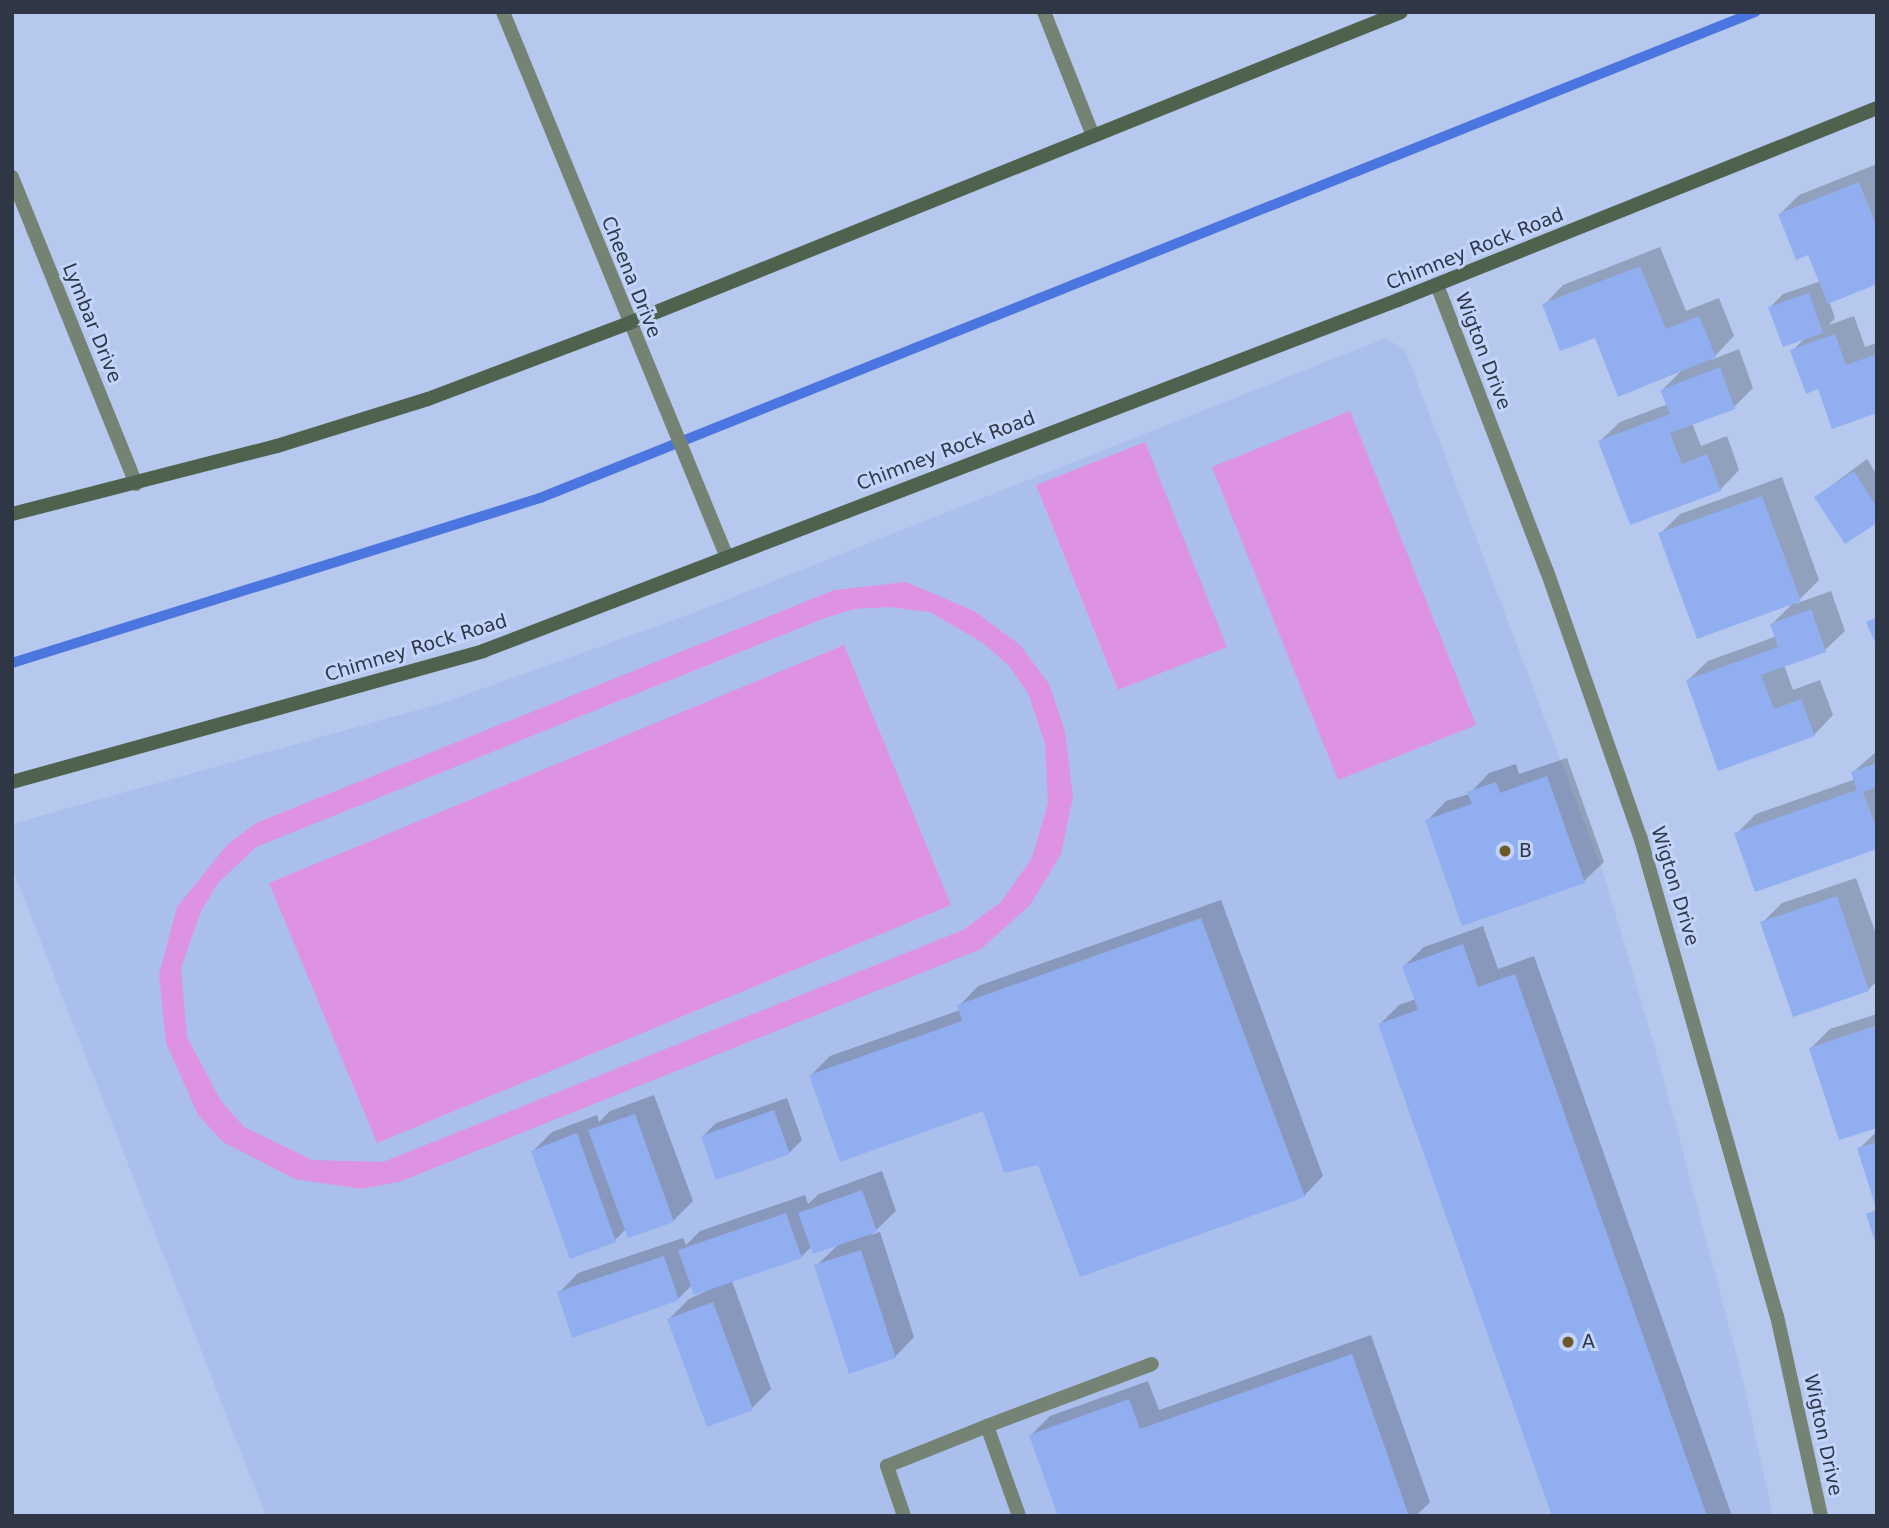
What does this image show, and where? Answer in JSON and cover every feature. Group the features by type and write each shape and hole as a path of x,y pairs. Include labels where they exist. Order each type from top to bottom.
{"main road":[{"path":"12,514 136,484 428,399 629,323 1092,133 1401,12"},
{"name":"Chimney Rock Road","path":"12,782 483,651 726,555 1437,285 1877,108"}],"street":[{"name":"Cheena Drive","path":"503,12 699,497 726,555"},
{"path":"1044,12 1092,133"},
{"name":"Lymbar Drive","path":"12,177 136,484"},
{"name":"Wigton Drive","path":"1437,285 1547,571 1640,836 1777,1316 1821,1516"},
{"path":"904,1516 887,1466 1152,1364"},
{"path":"987,1426 1019,1516"}],"shaded area":[{"path":"1386,338 1405,350 1603,872 1660,1065 1743,1380 1773,1516 266,1516 12,868 12,824 442,703 688,615"},
{"path":"1350,411 1476,725 1338,780 1212,467"},
{"path":"1145,442 1227,647 1118,690 1036,485"},
{"path":"906,582 974,611 1020,645 1049,684 1065,731 1073,797 1061,854 1030,905 981,949 399,1182 361,1189 295,1179 223,1142 198,1115 166,1043 159,975 177,907 227,845 256,823 834,590","holes":["889,607 930,612 983,643 1009,666 1028,693 1045,744 1048,803 1032,858 1001,902 963,930 383,1162 312,1160 244,1127 221,1101 187,1037 181,968 201,911 218,883 256,847 825,618 854,609"]},
{"path":"844,645 951,905 377,1143 269,883"}],"building":[{"path":"1859,182 1877,227 1877,284 1828,304 1808,255 1796,260 1778,214"},
{"path":"1640,266 1666,329 1699,316 1716,357 1618,397 1595,338 1560,351 1542,304"},
{"path":"1809,293 1823,333 1783,347 1768,307"},
{"path":"1835,334 1846,365 1877,354 1877,413 1832,429 1818,389 1806,394 1790,350"},
{"path":"1720,367 1735,409 1670,433 1682,464 1707,454 1721,491 1630,525 1598,441 1670,414 1660,390"},
{"path":"1854,471 1874,503 1877,501 1877,523 1845,544 1814,497"},
{"path":"1762,496 1801,601 1697,639 1658,533"},
{"path":"1811,609 1826,652 1761,675 1774,709 1801,699 1815,736 1718,771 1686,680 1778,647 1770,624"},
{"path":"1877,617 1877,647 1866,622"},
{"path":"1877,763 1877,787 1863,792 1877,829 1877,849 1755,892 1734,833 1857,790 1851,772"},
{"name":"B","path":"1547,776 1585,883 1462,926 1425,820 1472,804 1467,792 1496,782 1500,793"},
{"path":"1837,896 1869,991 1793,1017 1760,922"},
{"path":"1201,918 1305,1197 1080,1277 1038,1165 1004,1173 983,1111 840,1162 809,1075 962,1021 957,1005"},
{"name":"A","path":"1463,944 1478,987 1515,974 1707,1516 1552,1516 1378,1024 1418,1010 1402,966"},
{"path":"1875,1026 1877,1128 1839,1140 1809,1048"},
{"path":"774,1110 790,1154 716,1180 701,1136"},
{"path":"635,1114 674,1222 628,1238 588,1130"},
{"path":"577,1133 616,1242 570,1259 531,1151"},
{"path":"1877,1142 1877,1208 1876,1208 1857,1148"},
{"path":"862,1190 877,1232 813,1254 798,1213"},
{"path":"1877,1210 1877,1245 1876,1245 1866,1214"},
{"path":"786,1213 802,1258 694,1295 678,1250"},
{"path":"861,1250 896,1358 849,1374 814,1265"},
{"path":"664,1256 679,1300 572,1338 557,1292"},
{"path":"713,1302 753,1410 707,1427 667,1319"},
{"path":"1352,1354 1409,1516 1058,1516 1029,1435 1129,1399 1140,1429"}],"waterway":[{"path":"12,663 540,498 1755,12"}],"place":[{"name":"B","path":"1505,851"},
{"name":"A","path":"1568,1342"}]}
